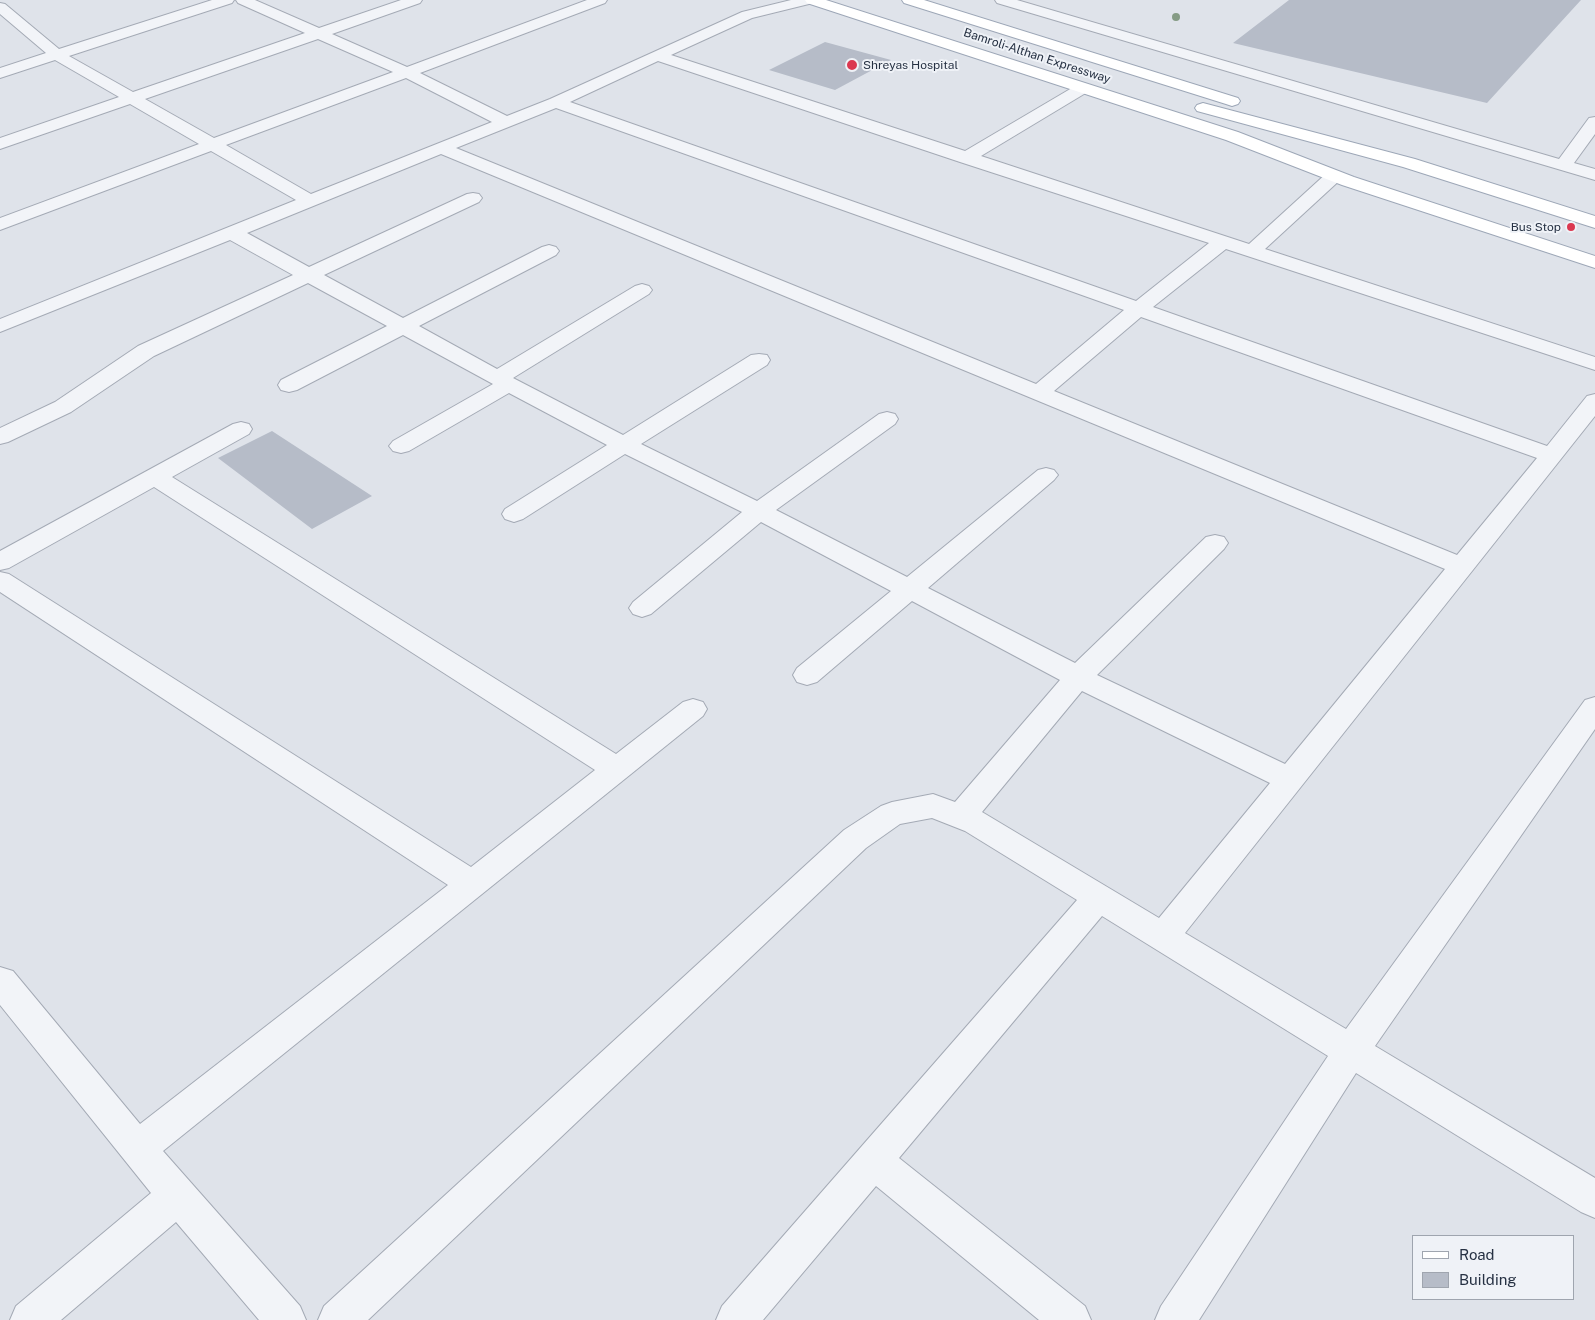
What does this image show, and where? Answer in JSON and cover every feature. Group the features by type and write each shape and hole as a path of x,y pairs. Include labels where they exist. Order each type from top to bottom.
{"main road":[{"path":"812,0 1232,136 1334,176 1595,262"},
{"path":"904,6 1420,153 1595,208"},
{"name":"Bamroli-Althan Expressway","path":"904,6 1042,57"},
{"path":"1185,103 1409,163 1595,222"},
{"path":"1213,112 1384,178 1595,246"}],"street":[{"path":"0,73 227,0"},
{"path":"243,0 406,72 506,122"},
{"path":"0,144 415,0"},
{"path":"0,224 600,0"},
{"path":"747,15 760,0"},
{"path":"0,326 556,102 747,15 808,0"},
{"path":"1002,0 1595,175"},
{"path":"3,14 57,55 310,201"},
{"path":"658,56 1595,364"},
{"path":"966,158 1083,88"},
{"path":"556,102 1551,455"},
{"path":"1564,165 1587,147 1595,122"},
{"path":"441,148 1461,566"},
{"path":"1251,252 1334,176"},
{"path":"0,438 63,406 146,351 473,198"},
{"path":"232,232 503,381 624,445 759,511 1078,677 1289,779"},
{"path":"1039,393 1138,309 1222,242"},
{"path":"289,385 549,251"},
{"path":"402,446 642,290"},
{"path":"514,514 759,360"},
{"path":"1163,937 1595,401"},
{"path":"642,608 759,511 887,419"},
{"path":"0,562 240,429"},
{"path":"807,675 1046,475"},
{"path":"155,477 618,769"},
{"path":"960,817 1078,677 1215,542"},
{"path":"0,580 472,884"},
{"path":"1176,1320 1350,1051 1595,707"},
{"path":"137,1148 693,709"},
{"path":"338,1320 855,839 892,814 933,806 976,823 1595,1199"},
{"path":"736,1320 1099,897"},
{"path":"1,981 177,1196 286,1320"},
{"path":"873,1160 1071,1320"},
{"path":"30,1320 177,1196"}],"building":[{"path":"1289,0 1581,0 1487,103 1233,43"},
{"path":"825,42 891,60 835,90 769,70"},
{"path":"272,431 372,496 312,529 218,458"}],"place":[{"name":"Shreyas Hospital","path":"852,65"},
{"name":"Bus Stop","path":"1571,227"}]}
